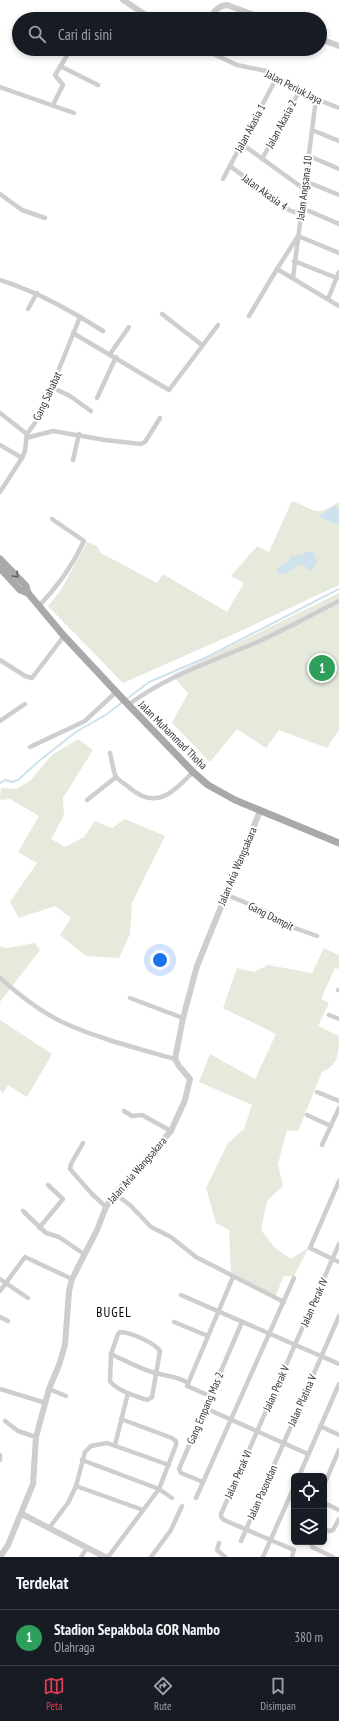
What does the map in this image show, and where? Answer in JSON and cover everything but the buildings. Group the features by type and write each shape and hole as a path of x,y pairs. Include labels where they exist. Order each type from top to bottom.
{"main road":[{"name":"Jalan Muhammad Thoha","path":"0,559 26,586 28,593 64,636 116,693 193,772 211,787 260,811 339,843"},
{"name":"Jalan Muhammad Thoha","path":"0,568 20,590 28,593"}],"street":[{"path":"123,0 141,12"},
{"path":"213,12 222,6 227,6 245,12"},
{"path":"327,42 339,46"},
{"path":"53,105 63,86 55,75 66,56"},
{"name":"Jalan Periuk Jaya","path":"218,56 237,65 266,71 316,99 339,108"},
{"path":"60,66 98,85"},
{"name":"Jalan Akasia 1","path":"223,180 277,77"},
{"path":"0,88 74,113"},
{"name":"Jalan Akasia 2","path":"262,159 300,90"},
{"name":"Jalan Angsana 10","path":"293,278 316,99"},
{"path":"312,130 339,141"},
{"path":"242,144 304,189"},
{"path":"308,156 339,168"},
{"name":"Jalan Akasia 4","path":"230,166 289,210 294,212 302,210 339,224"},
{"path":"305,181 339,195"},
{"path":"0,194 22,210 45,218"},
{"path":"249,316 298,236 339,253"},
{"path":"294,261 337,278"},
{"path":"277,269 339,306"},
{"path":"328,299 339,272"},
{"path":"0,280 37,293 103,331"},
{"path":"28,309 37,293"},
{"path":"162,314 202,345"},
{"name":"Gang Sahabat","path":"1,490 22,458 25,451 26,436 40,416 80,317"},
{"path":"73,333 116,357 169,390 218,325"},
{"path":"110,354 129,327"},
{"path":"97,398 116,357"},
{"path":"51,388 70,396 92,411"},
{"path":"0,413 26,436 53,431 79,434 105,440 144,444 160,418"},
{"path":"73,460 79,434"},
{"path":"0,445 22,458"},
{"path":"39,606 65,575 84,541 52,519"},
{"path":"127,704 145,692 165,682 249,645 339,601"},
{"path":"0,660 25,676 32,678 64,636"},
{"path":"30,748 85,721 116,693"},
{"path":"0,721 25,704"},
{"path":"110,753 116,777 136,793 148,799 157,799 176,789 193,772"},
{"path":"87,800 116,777"},
{"name":"Jalan Aria Wangsakara","path":"0,1557 8,1545 33,1484 36,1437 49,1388 59,1366 65,1345 69,1291 72,1280 97,1230 106,1207 115,1194 171,1131 185,1100 190,1079 178,1066 176,1059 183,1018 197,966 260,811"},
{"name":"Gang Dampit","path":"225,894 265,911 289,926 317,936"},
{"path":"0,978 22,997 58,1020 89,1033 176,1059"},
{"path":"130,998 183,1018"},
{"path":"329,1015 339,1019"},
{"path":"317,1092 339,1101"},
{"path":"322,1145 339,1108"},
{"path":"124,1111 132,1116 142,1115 171,1131"},
{"path":"307,1116 331,1126"},
{"path":"83,1143 71,1164 70,1169 82,1184 106,1207"},
{"path":"339,1181 310,1248 339,1262"},
{"path":"39,1228 64,1198 48,1184"},
{"path":"115,1194 130,1205 151,1226 171,1237 196,1257 284,1302"},
{"path":"23,1211 39,1228 46,1233 59,1237 84,1254"},
{"name":"Jalan Perak IV","path":"295,1345 339,1244"},
{"path":"0,1291 25,1258 72,1280"},
{"path":"210,1396 187,1386 233,1277"},
{"path":"196,1498 294,1278"},
{"path":"0,1279 28,1298"},
{"path":"181,1295 339,1364"},
{"name":"Jalan Platina V","path":"284,1443 339,1316"},
{"path":"0,1317 8,1321"},
{"path":"174,1322 208,1336"},
{"name":"Gang Empang Mas 2","path":"203,1482 181,1473 179,1469 242,1322"},
{"path":"123,1332 159,1349 160,1354 157,1374 152,1397 150,1399 147,1400 128,1393 110,1381 111,1354 118,1334 123,1332"},
{"name":"Jalan Perak V","path":"257,1431 295,1345"},
{"path":"111,1354 157,1374 168,1375 188,1383"},
{"path":"300,1473 339,1384"},
{"path":"49,1388 66,1396"},
{"path":"0,1389 46,1403"},
{"path":"115,1446 128,1393"},
{"path":"205,1408 308,1454"},
{"path":"22,1514 106,1557 159,1489 176,1449 174,1439 121,1419"},
{"path":"5,1421 18,1431 36,1437"},
{"path":"320,1426 339,1435"},
{"name":"Jalan Perak VI","path":"246,1529 224,1520 221,1517 221,1512 257,1431"},
{"name":"Jalan Pasondan","path":"241,1542 284,1443"},
{"path":"50,1528 68,1504 76,1486 85,1452 91,1446 107,1444 169,1465"},
{"path":"327,1478 339,1450"},
{"path":"82,1460 159,1489 172,1498"},
{"path":"76,1486 143,1510"},
{"path":"263,1557 291,1495"},
{"path":"327,1505 339,1510"},
{"path":"152,1557 170,1530 182,1506"},
{"path":"327,1530 333,1530 339,1519"},
{"path":"246,1529 294,1550 292,1557"},
{"path":"219,1543 218,1550 225,1557"},
{"path":"312,1545 312,1547 333,1557"},
{"path":"80,1557 86,1548"}],"shaded area":[{"path":"292,501 315,511 324,510 339,502 339,585 243,630 123,683 48,606 61,590 87,542 97,546 101,553 157,583 163,574 227,612 244,583 231,576 257,546 269,552"},
{"path":"339,593 339,730 327,748 279,730 266,748 237,729 210,762 172,723 188,693 172,675"},
{"path":"78,739 93,750 63,798 64,815 51,839 65,847 84,837 95,821 112,828 125,819 165,836 132,903 130,934 119,958 86,956 60,935 71,918 55,906 19,918 10,902 37,863 18,852 39,816 10,799 0,800 1,788 16,789 30,781 52,755"},
{"path":"35,943 40,950 0,1002 0,946 6,948"},
{"path":"324,948 339,955 339,969 335,968 321,999 329,1003 318,1026 339,1036 339,1048 335,1062 332,1066 322,1072 298,1131 287,1130 278,1164 283,1186 267,1201 261,1230 275,1248 291,1259 309,1247 294,1276 284,1276 275,1297 231,1272 229,1230 216,1223 206,1188 228,1143 244,1129 252,1105 199,1082 210,1054 255,1079 276,1034 223,1008 237,968 254,972 268,965 312,973"},
{"path":"0,1020 52,1054 27,1097 8,1085 3,1093 0,1090"}],"water":[{"path":"335,505 339,509 339,525 319,517"},
{"path":"304,552 313,552 317,562 312,569 309,571 304,565 299,564 285,574 277,573 277,569 288,561 291,556 303,555"}],"waterway":[{"path":"0,783 5,780 12,782 18,780 39,761 76,732 107,714 149,682 205,658 339,589"}],"place":[{"name":"Stadion Sepakbola GOR Nambo","path":"322,668"}],"district":[{"name":"BUGEL","path":"114,1312"}]}
